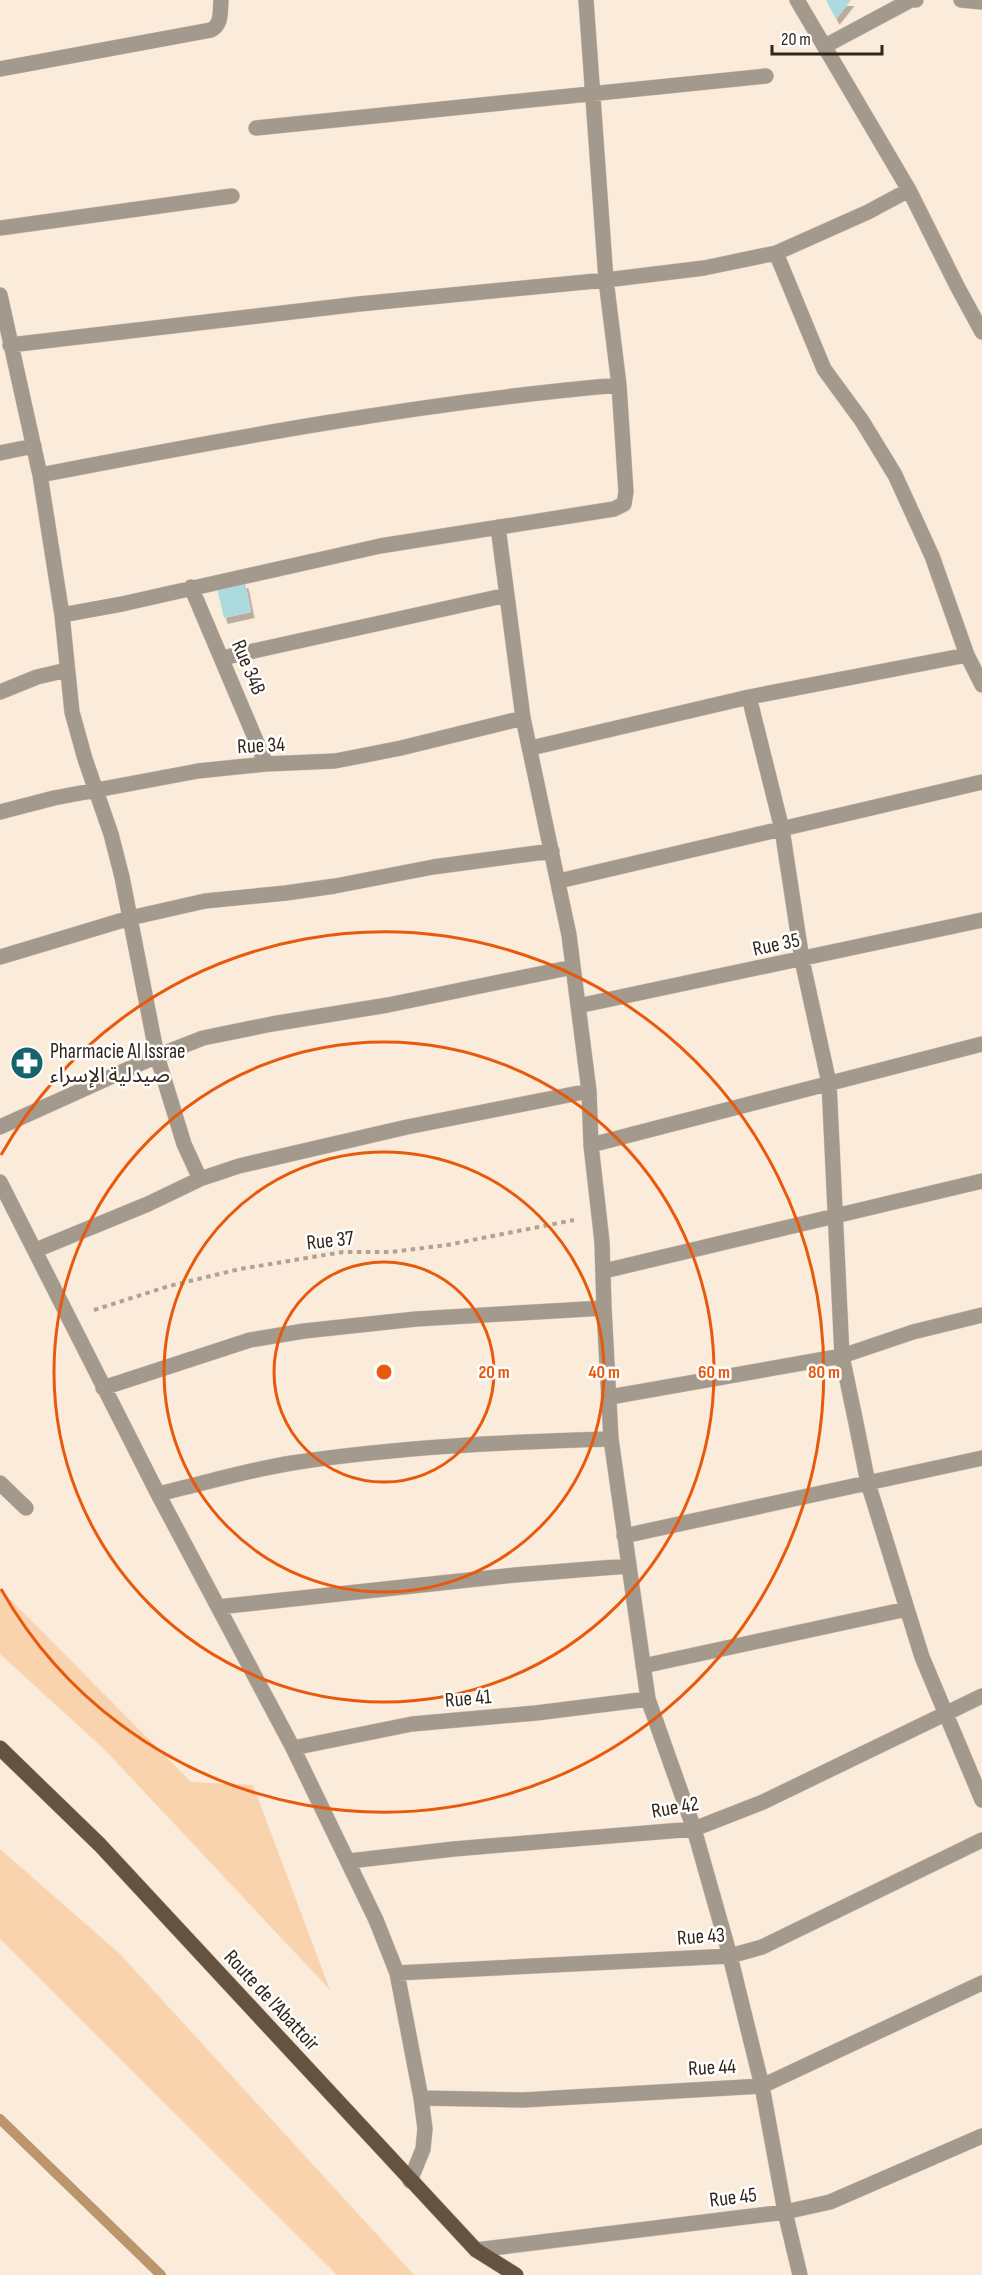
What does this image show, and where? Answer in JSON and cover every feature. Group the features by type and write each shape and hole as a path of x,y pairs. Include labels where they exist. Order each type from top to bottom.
{"main road":[{"name":"Route de l’Abattoir","path":"0,1748 100,1845 476,2250 516,2275"}],"street":[{"path":"0,69 211,30 216,28 221,0"},
{"path":"62,615 122,604 380,546 614,509 624,504 626,492 619,385 606,280 586,0"},
{"path":"797,0 909,190 982,332"},
{"path":"825,46 911,0 916,0"},
{"path":"962,0 982,2"},
{"path":"256,128 766,76"},
{"path":"10,345 359,304 704,268 776,252 868,212 909,190"},
{"path":"0,228 232,196"},
{"path":"776,252 824,369 862,421 895,476 932,556 967,656 982,683"},
{"path":"0,295 40,475 62,615 72,712 95,791 111,834 157,1056 184,1144 200,1179"},
{"path":"40,475 406,409 619,385"},
{"path":"0,453 34,446"},
{"path":"498,527 523,718 569,935 589,1091 591,1144 604,1271 611,1439 648,1699 694,1829 730,1956 762,2086 785,2212 800,2275"},
{"name":"Rue 34B","path":"191,587 266,764"},
{"path":"222,658 507,595"},
{"path":"531,748 749,697 967,656"},
{"path":"0,692 37,677 67,670"},
{"path":"749,697 782,830 802,960 829,1083 842,1356 868,1483 922,1657 982,1800"},
{"name":"Rue 34","path":"0,812 54,798 198,771 266,764 335,761 401,748 523,718"},
{"path":"559,881 982,782"},
{"path":"0,957 130,918 205,901 316,889 433,867 552,851"},
{"name":"Rue 35","path":"578,1006 982,920"},
{"path":"0,1127 157,1056 204,1038 388,1005 573,967"},
{"path":"591,1144 982,1044"},
{"path":"36,1250 148,1204 200,1179 239,1166 407,1127 589,1091"},
{"path":"604,1271 982,1181"},
{"path":"0,1182 103,1388 293,1748 376,1920 397,1974 421,2098 425,2129 423,2149 410,2181"},
{"path":"103,1388 250,1340 304,1331 405,1320 604,1308"},
{"path":"610,1397 842,1356 913,1332 982,1315"},
{"path":"158,1494 290,1464 414,1449 611,1439"},
{"path":"624,1536 982,1458"},
{"path":"0,1483 26,1508"},
{"path":"218,1607 515,1575 628,1566"},
{"path":"643,1666 907,1609"},
{"name":"Rue 42","path":"349,1861 454,1849 694,1829 763,1802 982,1696"},
{"name":"Rue 41","path":"293,1748 412,1724 537,1713 648,1699"},
{"name":"Rue 43","path":"397,1974 730,1956 762,1947 982,1840"},
{"name":"Rue 44","path":"421,2098 523,2100 762,2086 982,1983"},
{"name":"Rue 45","path":"476,2250 785,2212 830,2202 982,2136"}],"path":[{"name":"Rue 37","path":"70,1318 169,1286 240,1269 343,1252 391,1252 447,1245 598,1215"}],"shaded area":[{"path":"0,1589 191,1782 253,1785 330,1990 104,1749 0,1654"},
{"path":"0,1849 120,1954 414,2275 337,2275 0,1939"}],"building":[{"path":"826,0 851,0 836,19"},
{"path":"245,582 251,612 224,618 217,588"}],"waterway":[{"path":"0,2119 161,2275"}],"place":[{"name":"Pharmacie Al Issrae صيدلية الإسراء","path":"27,1063"}]}
